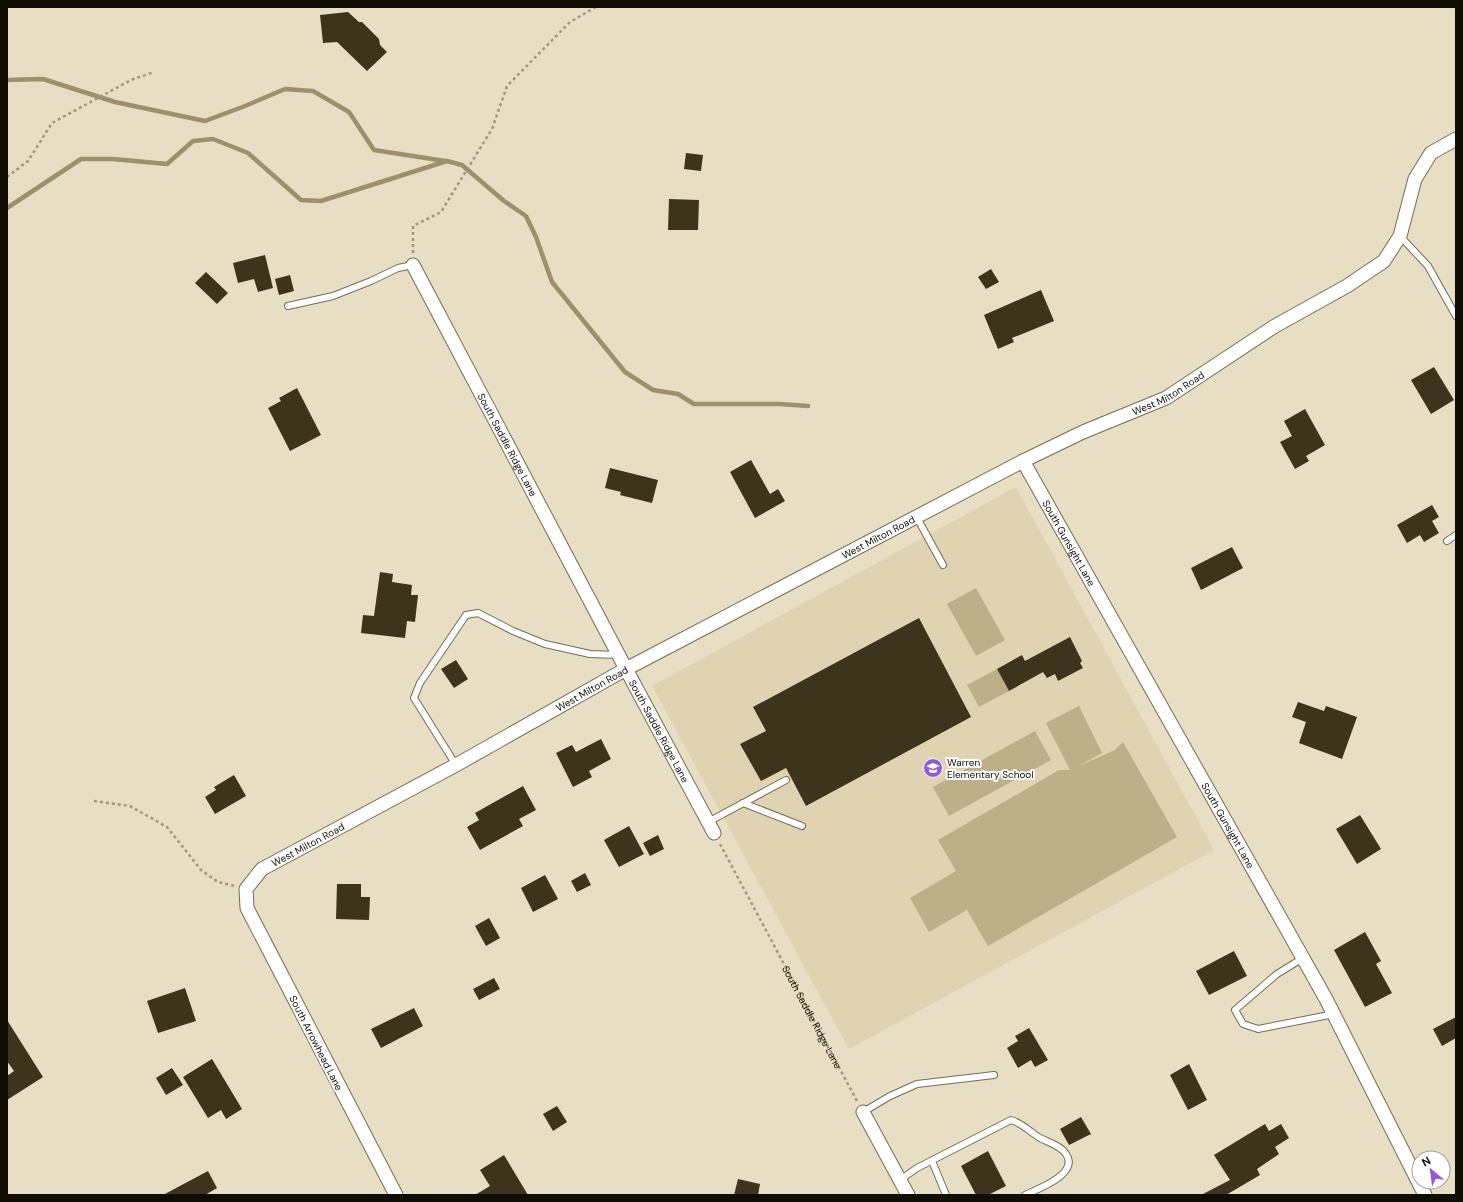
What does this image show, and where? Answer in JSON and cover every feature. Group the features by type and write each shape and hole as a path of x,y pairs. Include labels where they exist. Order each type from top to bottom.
{"street":[{"name":"West Milton Road","path":"246,889 262,869 456,765 626,669 1023,461 1083,432 1166,398 1275,326 1347,286 1384,261 1400,236 1415,179 1431,153 1456,139"},
{"name":"South Saddle Ridge Lane","path":"413,265 618,655 711,828"},
{"name":"South Gunsight Lane","path":"1023,461 1334,1014 1425,1195"},
{"name":"South Arrowhead Lane","path":"246,889 247,908 396,1195"},
{"path":"862,1112 908,1195"}],"lane":[{"path":"1400,236 1428,266 1456,316"},
{"path":"288,306 333,296 371,282 398,268 413,265"},
{"path":"916,516 943,565"},
{"path":"1447,541 1456,535"},
{"path":"456,765 414,698 420,683 466,615 478,613 513,631 545,644 590,654 618,655"},
{"path":"711,828 743,803 786,780"},
{"path":"743,803 802,826"},
{"path":"1302,958 1277,974 1236,1010 1243,1024 1258,1029 1334,1014"},
{"path":"862,1112 890,1096 917,1084 994,1075"},
{"path":"900,1180 932,1161 1011,1120 1016,1121 1033,1134 1058,1147 1066,1154 1068,1160 1068,1167 1058,1179 1025,1195"},
{"path":"932,1161 946,1195"}],"path":[{"path":"413,265 413,226 441,212 492,129 507,86 570,22 596,7"},
{"path":"7,177 28,161 52,123 131,80 154,72"},
{"path":"94,801 130,806 167,827 201,870 218,882 246,889"},
{"name":"South Saddle Ridge Lane","path":"711,828 862,1112"}],"shaded area":[{"name":"Warren Elementary School","path":"1016,487 1214,850 849,1049 652,686"},
{"path":"976,588 1005,640 976,656 947,604"},
{"path":"997,669 1009,691 979,707 967,685"},
{"path":"1079,706 1102,753 1079,766 1115,750 1123,742 1177,837 988,946 967,910 929,932 910,898 956,871 938,840 1059,770 1070,770 1046,723"},
{"path":"1035,731 1051,760 949,816 933,787"}],"building":[{"path":"348,12 359,22 362,22 379,39 380,45 387,52 367,71 337,42 323,43 320,15"},
{"path":"686,153 703,155 701,171 684,169"},
{"path":"669,199 699,200 698,230 668,230"},
{"path":"265,255 273,288 258,292 254,279 238,283 233,263"},
{"path":"991,269 999,282 986,289 978,277"},
{"path":"206,272 228,293 217,304 195,283"},
{"path":"290,275 294,291 279,295 275,279"},
{"path":"1041,290 1054,321 1012,338 1014,342 998,349 984,315"},
{"path":"1434,367 1454,400 1431,414 1411,380"},
{"path":"297,388 321,435 290,451 268,408 281,401 279,398"},
{"path":"1305,409 1325,445 1306,456 1309,461 1295,469 1280,442 1292,436 1284,421"},
{"path":"751,460 770,494 778,489 785,501 755,518 730,472"},
{"path":"610,468 658,480 652,503 620,495 621,492 605,488"},
{"path":"1432,505 1439,517 1432,521 1439,533 1424,542 1420,535 1407,543 1397,525"},
{"path":"1232,547 1243,568 1201,590 1191,568"},
{"path":"380,572 393,574 392,582 412,585 411,595 418,595 415,622 407,621 405,638 361,633 363,615 374,616"},
{"path":"919,618 971,717 806,806 786,768 761,781 740,744 766,731 753,707"},
{"path":"1070,637 1082,661 1080,663 1083,668 1058,681 1055,674 1047,678 1043,672 1009,691 997,669 1022,655 1025,661"},
{"path":"456,660 468,679 454,688 441,669"},
{"path":"1298,702 1324,711 1326,706 1357,717 1342,759 1299,743 1306,722 1292,717"},
{"path":"601,739 611,759 589,771 592,777 573,787 556,753 572,745 576,752"},
{"path":"234,775 246,796 215,814 205,797 216,790 214,787"},
{"path":"523,786 536,810 519,819 523,826 480,850 467,827 479,820 475,813"},
{"path":"1360,815 1381,849 1357,864 1336,829"},
{"path":"629,826 644,854 619,867 604,840"},
{"path":"658,835 664,849 650,856 643,843"},
{"path":"585,873 591,885 577,892 571,881"},
{"path":"545,875 558,899 533,912 521,888"},
{"path":"337,884 361,884 361,897 370,897 369,920 336,919"},
{"path":"489,918 500,938 486,946 475,926"},
{"path":"1365,932 1381,961 1376,964 1392,993 1365,1007 1334,950"},
{"path":"1234,951 1247,976 1209,995 1196,971"},
{"path":"494,978 500,989 479,1000 473,989"},
{"path":"185,988 196,1021 158,1033 147,1001"},
{"path":"414,1008 423,1026 381,1048 371,1029"},
{"path":"1456,1017 1456,1038 1442,1046 1433,1029"},
{"path":"7,1020 43,1077 7,1100 7,1076 14,1071 7,1061"},
{"path":"1029,1028 1048,1060 1035,1067 1031,1060 1018,1068 1007,1048 1018,1041 1015,1036"},
{"path":"212,1059 242,1109 226,1119 221,1110 208,1118 183,1077"},
{"path":"1189,1064 1207,1100 1188,1110 1170,1075"},
{"path":"172,1068 183,1085 166,1095 156,1078"},
{"path":"557,1106 567,1122 553,1131 543,1114"},
{"path":"1081,1117 1091,1134 1069,1145 1060,1129"},
{"path":"1265,1124 1269,1131 1281,1124 1289,1138 1275,1147 1279,1154 1257,1169 1260,1175 1226,1195 1201,1195 1230,1180 1214,1155"},
{"path":"988,1151 1006,1186 988,1195 976,1195 961,1166"},
{"path":"504,1155 528,1195 475,1195 490,1186 480,1170"},
{"path":"208,1171 217,1188 205,1195 163,1195"},
{"path":"738,1179 760,1184 758,1195 734,1195"}],"waterway":[{"path":"7,80 43,79 115,102 205,121 285,89 313,91 349,112 374,150 445,161"},
{"path":"7,208 81,159 113,159 167,164 193,141 213,139 248,153 301,200 321,201 447,161 462,165 504,201 526,216 536,237 552,282 625,372 653,390 678,394 694,404 780,404 808,406"}],"place":[{"name":"Warren Elementary School","path":"933,768"}]}
